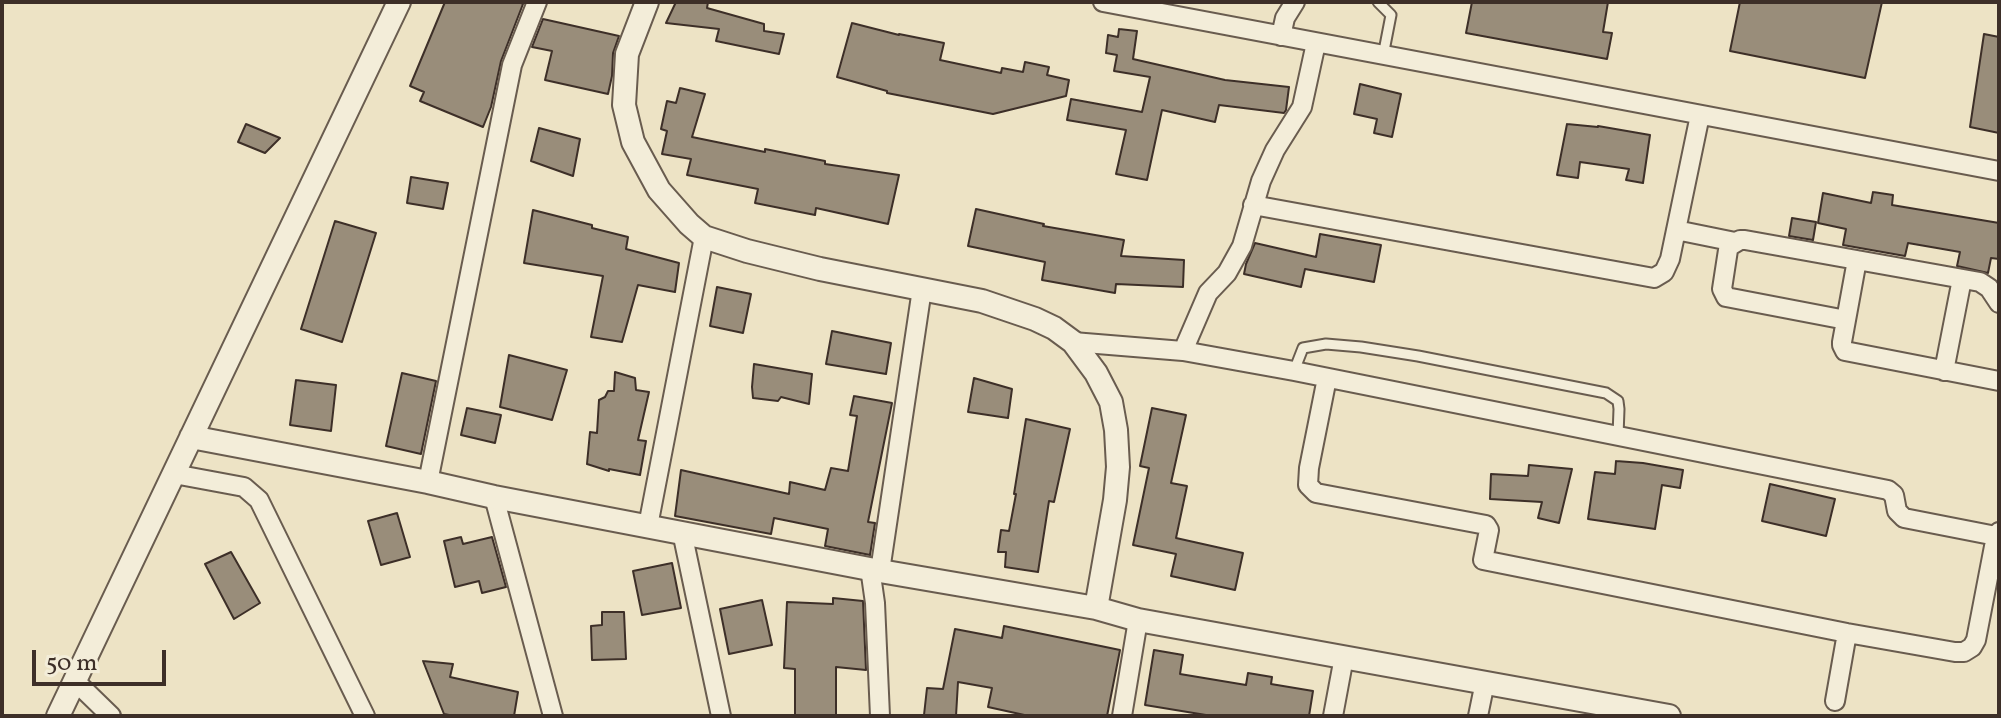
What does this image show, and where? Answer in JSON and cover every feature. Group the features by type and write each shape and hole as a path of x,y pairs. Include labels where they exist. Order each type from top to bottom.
{"street":[{"path":"58,716 399,2"},
{"path":"428,482 512,65 537,2"},
{"path":"647,2 627,54 624,105 633,142 659,190 704,237 820,269 982,301 1007,309 1054,328 1073,342 1096,373 1111,402 1118,467 1096,608"},
{"path":"1103,2 1999,171"},
{"path":"1281,36 1285,18 1295,2"},
{"path":"1183,351 1208,293 1227,273 1242,246 1261,181 1275,150 1302,107 1316,43"},
{"path":"1253,205 1654,278 1664,272 1670,259 1700,115"},
{"path":"1676,230 1962,279 1986,285 1999,303"},
{"path":"648,526 704,237"},
{"path":"1735,242 1728,250 1722,289 1726,297 1846,320"},
{"path":"1857,260 1843,349 1848,353 1999,381"},
{"path":"1944,371 1962,279"},
{"path":"880,716 875,570 922,289"},
{"path":"1073,342 1183,351 1294,371 1888,490 1894,495 1897,511 1904,518 1998,534 1976,640 1964,652 1955,652 1483,560 1489,530 1486,525 1316,493 1308,485 1309,468 1327,378"},
{"path":"191,437 875,570 1096,608 1138,620 1669,716"},
{"path":"174,474 244,487 259,500 365,716"},
{"path":"494,497 553,716"},
{"path":"682,532 721,716"},
{"path":"1122,716 1138,620"},
{"path":"1835,701 1847,633"},
{"path":"1333,716 1344,657"},
{"path":"75,681 111,716"},
{"path":"1478,716 1485,682"}],"lane":[{"path":"1378,2 1391,15 1383,56"},
{"path":"1294,371 1303,348 1326,344 1418,356 1606,393 1618,401 1618,436"}],"building":[{"path":"445,2 523,4 501,61 491,107 483,127 420,101 424,92 410,86"},
{"path":"676,2 708,2 707,8 764,24 764,31 784,34 779,54 716,41 719,29 666,23"},
{"path":"1472,2 1608,2 1603,32 1612,33 1607,59 1466,33"},
{"path":"1740,2 1882,2 1865,78 1730,51"},
{"path":"543,19 619,36 613,53 608,94 545,80 552,51 532,47"},
{"path":"852,23 944,43 940,60 1001,73 1002,68 1023,72 1025,62 1049,67 1047,75 1069,80 1066,96 993,114 887,93 837,77"},
{"path":"1119,29 1137,31 1133,59 1225,80 1289,87 1286,110 1284,113 1219,105 1215,122 1162,110 1147,180 1116,174 1126,130 1067,120 1071,99 1142,112 1150,77 1114,71 1117,55 1106,53 1108,35 1118,37"},
{"path":"1984,34 1999,37 1999,133 1970,127"},
{"path":"1360,84 1401,94 1392,137 1374,133 1377,119 1354,114"},
{"path":"680,88 705,94 692,137 825,161 825,164 899,175 888,224 816,208 815,215 755,203 758,189 687,175 691,159 662,154 667,131 661,129 667,101 676,103"},
{"path":"246,124 280,138 265,153 238,142"},
{"path":"1567,124 1650,135 1643,183 1626,180 1629,169 1580,162 1578,178 1557,175"},
{"path":"539,128 580,139 573,176 531,161"},
{"path":"411,177 448,183 443,209 407,203"},
{"path":"1873,192 1893,195 1892,205 1999,223 1999,259 1991,258 1988,273 1957,266 1960,252 1908,243 1905,256 1843,245 1846,229 1818,223 1823,193 1871,203"},
{"path":"976,209 1043,226 1124,240 1121,256 1184,260 1183,287 1116,284 1115,293 1042,280 1045,262 968,246"},
{"path":"533,210 628,237 626,249 679,263 675,292 638,285 622,342 591,337 603,276 524,263"},
{"path":"1792,218 1816,222 1813,240 1789,236"},
{"path":"335,221 376,233 342,342 301,329"},
{"path":"1320,234 1381,245 1374,282 1305,269 1301,287 1244,274 1255,243 1316,257"},
{"path":"717,287 751,294 743,333 710,326"},
{"path":"832,331 891,343 886,374 826,364"},
{"path":"509,355 567,370 552,420 500,407"},
{"path":"754,364 812,374 809,404 781,397 778,401 753,398"},
{"path":"615,372 635,378 636,390 649,392 638,440 646,441 640,475 587,464 590,432 597,433 599,400 608,391 614,391"},
{"path":"402,373 436,381 421,454 386,446"},
{"path":"974,378 1012,389 1008,418 968,412"},
{"path":"296,380 336,385 331,431 290,425"},
{"path":"854,396 892,403 868,522 875,523 870,555 825,546 828,529 774,518 771,534 675,516 681,470 789,494 790,482 825,490 831,468 848,471 857,416 850,415"},
{"path":"467,408 501,415 495,443 461,435"},
{"path":"1152,408 1186,415 1171,483 1187,486 1176,538 1243,553 1235,590 1171,576 1176,554 1133,545 1149,468 1140,466"},
{"path":"1026,419 1070,429 1054,502 1049,501 1038,572 1005,567 1006,552 998,552 1001,530 1009,531"},
{"path":"1616,461 1683,470 1680,488 1662,485 1655,529 1588,519 1595,472 1615,474"},
{"path":"1529,465 1572,469 1559,523 1538,518 1542,502 1490,499 1491,474 1528,476"},
{"path":"1770,484 1835,499 1826,536 1762,521"},
{"path":"397,513 410,557 381,565 368,521"},
{"path":"461,537 463,544 492,537 506,587 482,593 479,581 455,587 444,541"},
{"path":"231,552 260,603 234,619 205,564"},
{"path":"672,563 681,608 642,615 633,571"},
{"path":"833,598 863,601 866,670 836,667 836,716 795,716 795,669 784,668 787,602 833,604"},
{"path":"762,600 772,645 729,654 720,609"},
{"path":"602,612 624,612 626,659 592,660 591,626 602,625"},
{"path":"1004,626 1120,650 1107,716 1029,716 988,707 992,688 958,682 956,716 924,715 927,688 943,689 955,629 1002,638"},
{"path":"1154,650 1183,655 1180,674 1246,685 1248,673 1272,677 1271,684 1313,691 1309,716 1212,716 1145,705"},
{"path":"423,661 453,664 450,677 518,692 514,716 444,714"}]}
